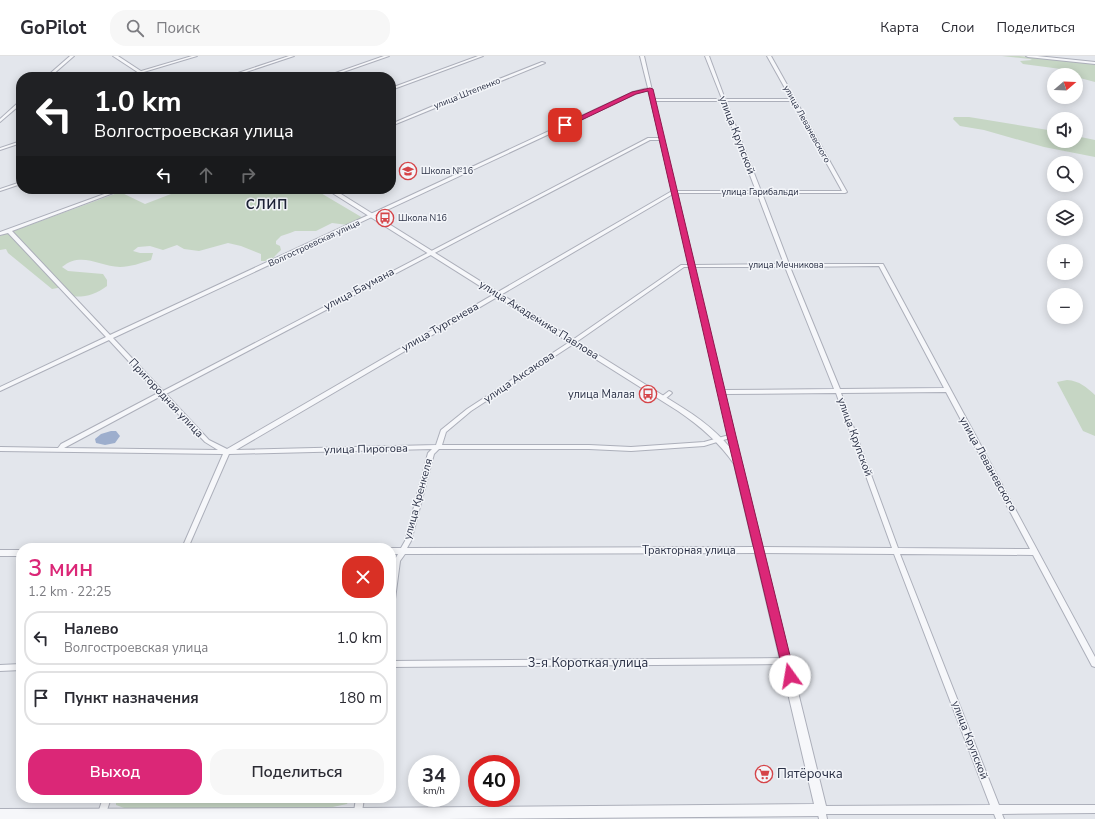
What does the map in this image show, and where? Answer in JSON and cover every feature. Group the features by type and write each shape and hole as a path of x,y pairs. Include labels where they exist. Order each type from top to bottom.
{"street":[{"path":"54,72 72,56"},
{"path":"115,56 140,72 195,56"},
{"path":"243,72 292,56"},
{"path":"341,72 387,56"},
{"path":"396,87 481,56"},
{"path":"642,56 722,392 731,436 760,550 822,814"},
{"name":"улица Крупской","path":"707,56 787,265 838,391 896,551 1000,819"},
{"name":"улица Леваневского","path":"769,56 845,192"},
{"path":"1028,56 1095,63"},
{"name":"улица Штепенко","path":"396,123 543,63"},
{"name":"Волгостроевская улица","path":"0,389 110,339 634,93 650,89"},
{"path":"652,100 793,100"},
{"path":"0,121 16,106"},
{"path":"11,111 16,110"},
{"name":"улица Баумана","path":"60,449 63,445 430,252 649,139 662,139"},
{"path":"0,149 16,144"},
{"path":"0,190 16,184"},
{"name":"улица Гарибальди","path":"674,192 845,192"},
{"name":"улица Тургенева","path":"227,452 497,293 674,192"},
{"path":"0,234 109,194"},
{"name":"улица Академика Павлова","path":"337,194 573,342 666,396 721,440 738,464"},
{"name":"Пригородная улица","path":"9,231 207,441 227,452"},
{"name":"улица Леваневского","path":"881,264 947,390 1095,664"},
{"name":"улица Мечникова","path":"691,265 881,264"},
{"name":"улица Аксакова","path":"438,447 443,431 469,410 573,342 683,266 691,265"},
{"path":"722,392 947,390"},
{"name":"улица Пирогова","path":"0,449 227,452 438,447 589,447 631,449 704,444 731,436"},
{"name":"улица Кренкеля","path":"396,567 397,561 408,541 431,453 438,447"},
{"path":"187,543 227,452"},
{"name":"Тракторная улица","path":"396,551 760,550 1035,552"},
{"path":"0,553 16,553"},
{"name":"3-я Короткая улица","path":"396,664 786,661"},
{"path":"0,668 16,667"},
{"path":"100,817 106,803"},
{"path":"357,817 359,803"},
{"path":"0,815 100,817 357,817 822,814 996,809 1095,809"}],"green space":[{"path":"1002,56 1019,56 1095,64 1095,82 1083,79 1083,68 1053,68 1023,64 1020,61 1032,60"},
{"path":"954,117 969,117 1047,130 1047,148 984,130 960,126 953,119"},
{"path":"1083,137 1095,140 1095,157 1049,148 1083,148"},
{"path":"115,194 124,194 145,204 171,194 322,194 363,218 348,225 332,223 316,231 295,231 281,236 276,241 276,244 280,246 281,250 273,258 265,261 261,261 261,254 241,246 228,243 199,251 184,249 177,245 163,250 150,246 138,247 133,251 140,253 153,253 151,260 124,267 76,260 69,262 62,267 68,271 103,274 107,280 107,286 103,289 94,294 79,297 68,296 63,287 52,289 8,253 6,249 0,250 0,236"},
{"path":"1067,380 1079,383 1095,395 1095,436 1083,431 1057,382"},
{"path":"116,803 348,803 328,808 124,808 116,805"}],"water":[{"path":"116,431 120,436 115,443 105,445 96,443 95,439 101,434"}],"place":[{"name":"Школа №16","path":"408,171"},
{"name":"Школа N16","path":"385,218"},
{"name":"улица Малая","path":"648,394"},
{"name":"Пятёрочка","path":"764,774"}],"district":[{"name":"СЛИП","path":"267,205"}],"route":[{"path":"565,125 634,93 650,89 722,392 731,436 790,676"}]}
